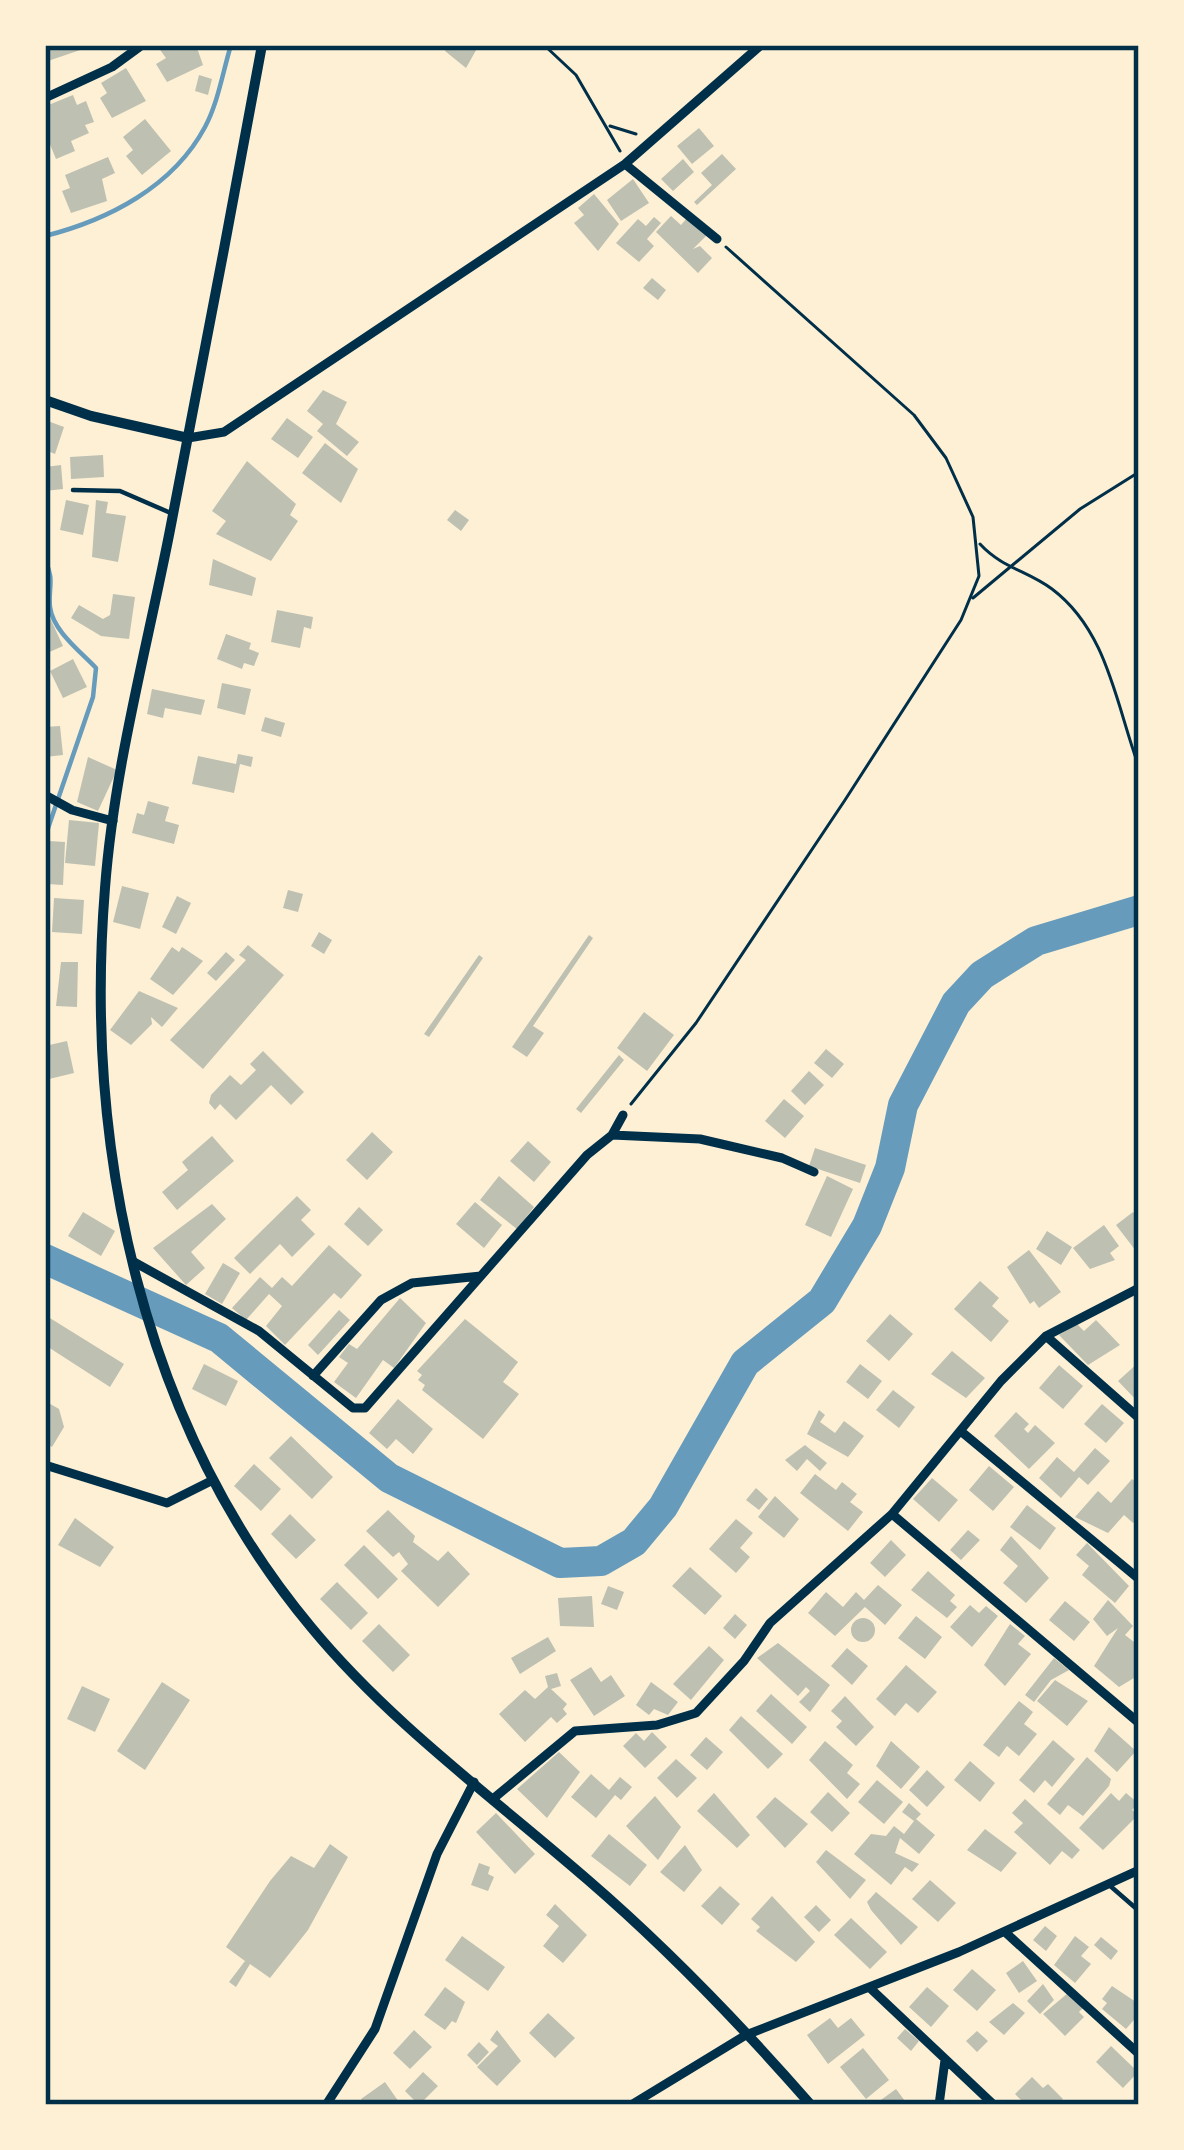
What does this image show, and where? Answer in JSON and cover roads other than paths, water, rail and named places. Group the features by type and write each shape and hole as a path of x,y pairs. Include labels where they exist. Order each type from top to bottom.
{"street":[{"path":"45,98 112,67 142,45"},
{"path":"262,45 113,821 100,1028 111,1148 153,1336 162,1368 232,1515 267,1572 315,1633 474,1782 629,1916 811,2105"},
{"path":"45,400 92,416 188,437 224,432 625,164 760,45"},
{"path":"625,164 717,239"},
{"path":"45,795 72,810 113,821"},
{"path":"134,1262 259,1331 353,1408 365,1408 587,1155 612,1136 623,1115"},
{"path":"612,1136 700,1139 782,1158 814,1172"},
{"path":"313,1376 381,1300 412,1283 481,1276"},
{"path":"494,1798 575,1731 657,1725 696,1713 745,1661 770,1623 892,1514 1001,1381 1046,1336 1139,1288"},
{"path":"1046,1336 1139,1418"},
{"path":"963,1433 1139,1579"},
{"path":"45,1465 167,1503 213,1480"},
{"path":"892,1514 1139,1723"},
{"path":"326,2105 383,2012 436,1854 474,1782"},
{"path":"631,2105 746,2035 1005,1932 1139,1870"},
{"path":"1005,1932 1139,2054"},
{"path":"871,1988 994,2105"},
{"path":"939,2105 945,2060"}],"lane":[{"path":"73,490 120,491 173,514"},
{"path":"1108,1884 1139,1911"}],"waterway":[{"path":"45,236 115,210 175,167 210,118 231,45"},
{"path":"45,561 52,616 96,668 93,697 45,837"},
{"path":"45,1259 219,1338 389,1478 560,1563 601,1561 634,1542 663,1507 745,1363 822,1301 867,1226 890,1168 903,1105 956,1003 982,975 1036,941 1139,910"}]}
